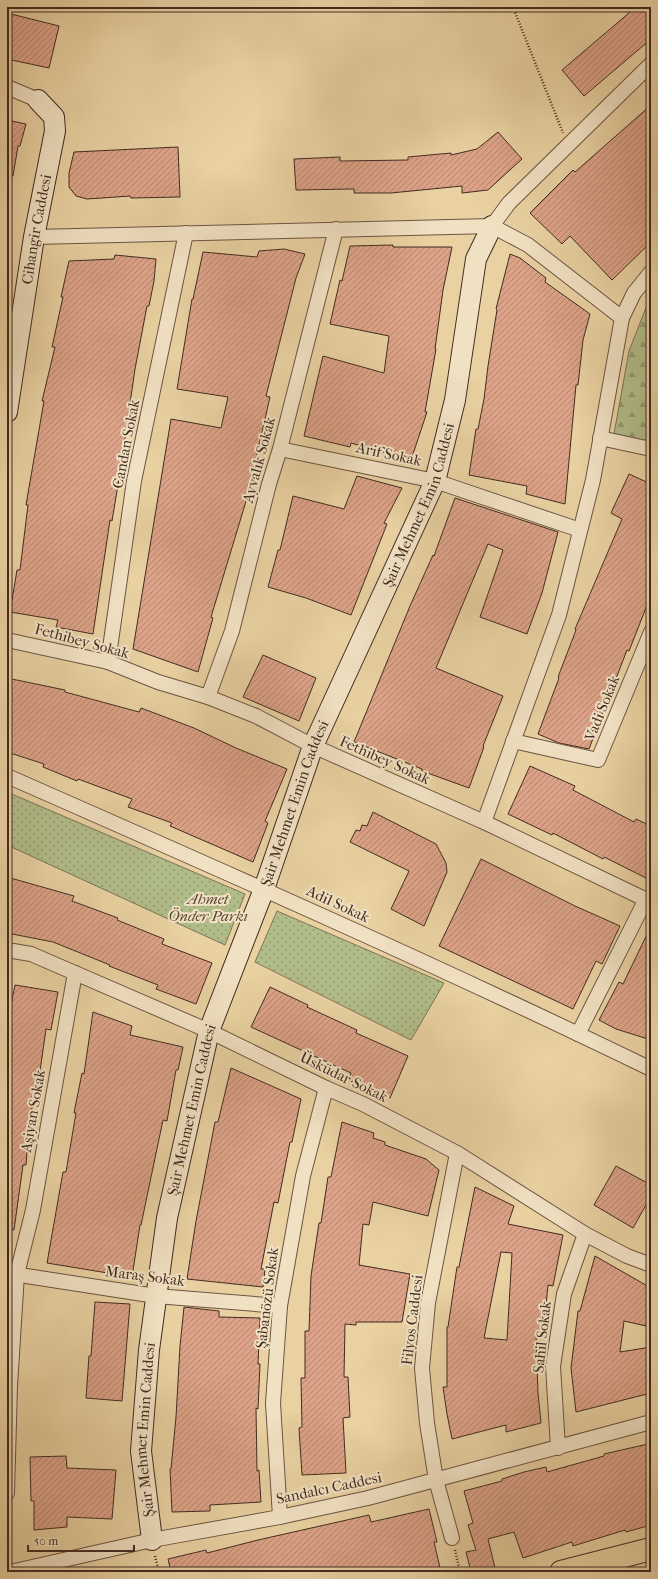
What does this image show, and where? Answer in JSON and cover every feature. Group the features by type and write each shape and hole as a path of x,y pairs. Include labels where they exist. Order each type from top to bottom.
{"highway":[{"path":"561,1572 651,1549"}],"street":[{"path":"492,226 509,203 651,64"},
{"path":"7,87 38,100"},
{"name":"Cihangir Caddesi","path":"7,412 34,237 55,131 54,117 38,100"},
{"path":"34,237 492,226 528,245 622,318"},
{"name":"Şair Mehmet Emin Caddesi","path":"152,1540 141,1451 149,1350 168,1218 209,1031 264,888 313,746 435,481 455,400 476,258 492,226"},
{"name":"Ayvalık Sokak","path":"208,697 232,631 336,229"},
{"name":"Candan Sokak","path":"108,662 134,482 186,233"},
{"path":"484,822 559,615 593,480 622,318 634,293 651,272"},
{"path":"600,438 651,449"},
{"name":"Arif Sokak","path":"280,449 435,481 580,530"},
{"name":"Vadi Sokak","path":"513,741 598,760 651,632"},
{"name":"Fethibey Sokak","path":"7,640 108,662 158,682 208,697 256,716 313,746 484,822 648,901"},
{"name":"Adil Sokak","path":"7,776 264,888 651,1069"},
{"path":"578,1034 648,901"},
{"name":"Üsküdar Sokak","path":"7,950 31,954 75,973 209,1031 326,1088 363,1104 457,1153 585,1234 627,1256 651,1265"},
{"name":"Aşiyan Sokak","path":"7,1493 12,1274 33,1210 75,973"},
{"name":"Şabanözü Sokak","path":"280,1517 274,1403 280,1306 303,1176 326,1088"},
{"name":"Filyos Caddesi","path":"452,1538 436,1480 427,1423 422,1368 428,1304 457,1153"},
{"name":"Sahil Sokak","path":"558,1448 553,1366 564,1294 585,1234"},
{"name":"Maraş Sokak","path":"12,1274 156,1296 280,1306"},
{"name":"Sandalcı Caddesi","path":"10,1572 152,1540 280,1517 368,1498 651,1422"}],"path":[{"path":"513,7 563,134"},
{"path":"452,1538 460,1572"}],"green space":[{"path":"651,295 651,443 614,434 629,351"},
{"name":"Ahmet Önder Parkı","path":"7,792 245,894 225,945 7,845"},
{"path":"277,911 444,983 411,1040 255,962"}],"building":[{"path":"636,7 651,7 651,39 584,96 562,70"},
{"path":"7,13 59,26 49,68 7,59"},
{"path":"651,105 651,242 612,280 570,236 562,244 530,213 573,170 575,172"},
{"path":"7,120 26,124 20,146 18,146 13,176 7,176"},
{"path":"498,132 522,159 488,190 462,193 462,186 391,193 354,193 354,189 296,190 294,159 340,157 340,161 408,160 408,157 451,153 451,155 477,149"},
{"path":"178,147 180,197 131,198 130,196 87,199 76,196 69,187 69,173 74,152"},
{"path":"393,245 393,247 452,247 443,290 436,349 425,412 427,412 411,460 351,443 350,447 304,436 323,356 384,373 389,336 330,324 340,280 342,281 350,246"},
{"path":"284,249 305,254 296,278 266,396 270,397 247,498 211,617 213,618 198,672 133,649 171,419 221,428 228,397 177,389 192,299 203,252 257,257 259,251"},
{"path":"510,254 520,258 546,278 545,282 590,314 583,340 578,385 576,385 565,504 526,494 527,486 469,475 476,429 478,429 484,399 496,309"},
{"path":"115,255 156,259 154,281 149,306 147,306 135,369 119,479 112,521 110,520 93,634 56,627 58,620 10,612 17,570 20,570 28,505 26,505 44,401 42,401 55,347 52,347 69,261 114,259"},
{"path":"629,474 651,484 651,595 629,651 627,650 589,749 559,743 538,734 576,630 575,629 622,519 611,513"},
{"path":"357,476 402,488 384,523 387,524 351,615 306,598 268,587 278,550 280,550 293,496 344,509"},
{"path":"455,498 558,532 542,593 527,634 480,617 503,550 488,544 436,668 503,696 483,746 484,747 469,788 422,771 422,769 354,742 410,606 433,555 434,556"},
{"path":"263,655 316,678 299,721 243,697"},
{"path":"7,678 65,690 65,692 139,712 141,708 194,728 236,748 287,769 265,821 268,823 253,862 170,826 172,823 128,807 132,799 78,779 77,781 43,767 44,764 7,752"},
{"path":"530,766 575,786 573,790 634,822 636,819 651,826 651,867 646,878 604,857 603,859 553,833 552,835 508,814"},
{"path":"373,812 436,844 446,863 447,872 424,926 391,909 409,871 350,842 356,830 360,831 362,825 367,826"},
{"path":"481,859 575,906 620,926 602,964 596,961 573,1009 439,946"},
{"path":"7,877 74,896 72,901 118,918 117,920 164,939 162,944 212,963 196,1004 156,989 158,985 53,942 7,933"},
{"path":"651,926 651,1040 616,1029 599,1020 619,982 623,984"},
{"path":"15,985 58,992 51,1030 46,1029 40,1071 38,1071 29,1126 26,1165 23,1165 14,1230 7,1229 7,1024"},
{"path":"270,987 308,1005 307,1007 357,1030 356,1033 408,1056 390,1098 348,1080 351,1073 251,1027"},
{"path":"93,1012 132,1026 130,1035 183,1047 178,1070 176,1070 167,1121 163,1120 140,1225 132,1277 47,1263 63,1172 66,1172 76,1113 74,1113 82,1073 84,1074"},
{"path":"231,1068 301,1099 292,1142 290,1142 278,1203 274,1202 261,1269 265,1269 263,1287 187,1279 196,1221 215,1122 218,1122"},
{"path":"342,1122 374,1133 373,1138 385,1142 385,1145 426,1159 439,1170 428,1216 373,1202 369,1225 363,1224 359,1265 410,1274 402,1322 356,1322 356,1325 345,1324 344,1377 348,1377 350,1417 343,1418 346,1473 302,1475 299,1428 302,1427 301,1378 305,1378 305,1331 309,1331 311,1276 328,1177 331,1177"},
{"path":"616,1166 651,1185 651,1196 633,1228 594,1205"},
{"path":"475,1187 514,1206 508,1224 563,1235 553,1286 548,1285 543,1336 536,1336 538,1393 541,1423 506,1432 506,1425 452,1439 443,1387 447,1387 447,1327 457,1267 459,1267","holes":["501,1252 512,1253 507,1340 484,1338"]},
{"path":"595,1256 651,1288 651,1327 624,1321 620,1352 651,1347 651,1393 576,1412 571,1368 578,1311 580,1311"},
{"path":"95,1302 130,1304 122,1401 86,1398"},
{"path":"184,1307 219,1311 219,1317 260,1318 258,1409 256,1408 257,1471 259,1470 261,1502 210,1505 210,1511 172,1512 170,1469 176,1417"},
{"path":"648,1444 651,1457 651,1525 626,1532 625,1530 573,1546 572,1542 523,1558 514,1532 488,1539 496,1572 471,1572 466,1552 476,1550 468,1525 473,1523 464,1491 502,1481 502,1479 524,1472 546,1467 547,1472 604,1456 604,1454"},
{"path":"66,1456 67,1468 116,1470 112,1519 67,1517 67,1527 34,1530 34,1501 31,1501 30,1457"},
{"path":"429,1509 437,1542 434,1542 441,1572 171,1572 168,1559 206,1550 207,1553 369,1515 371,1522"}]}
